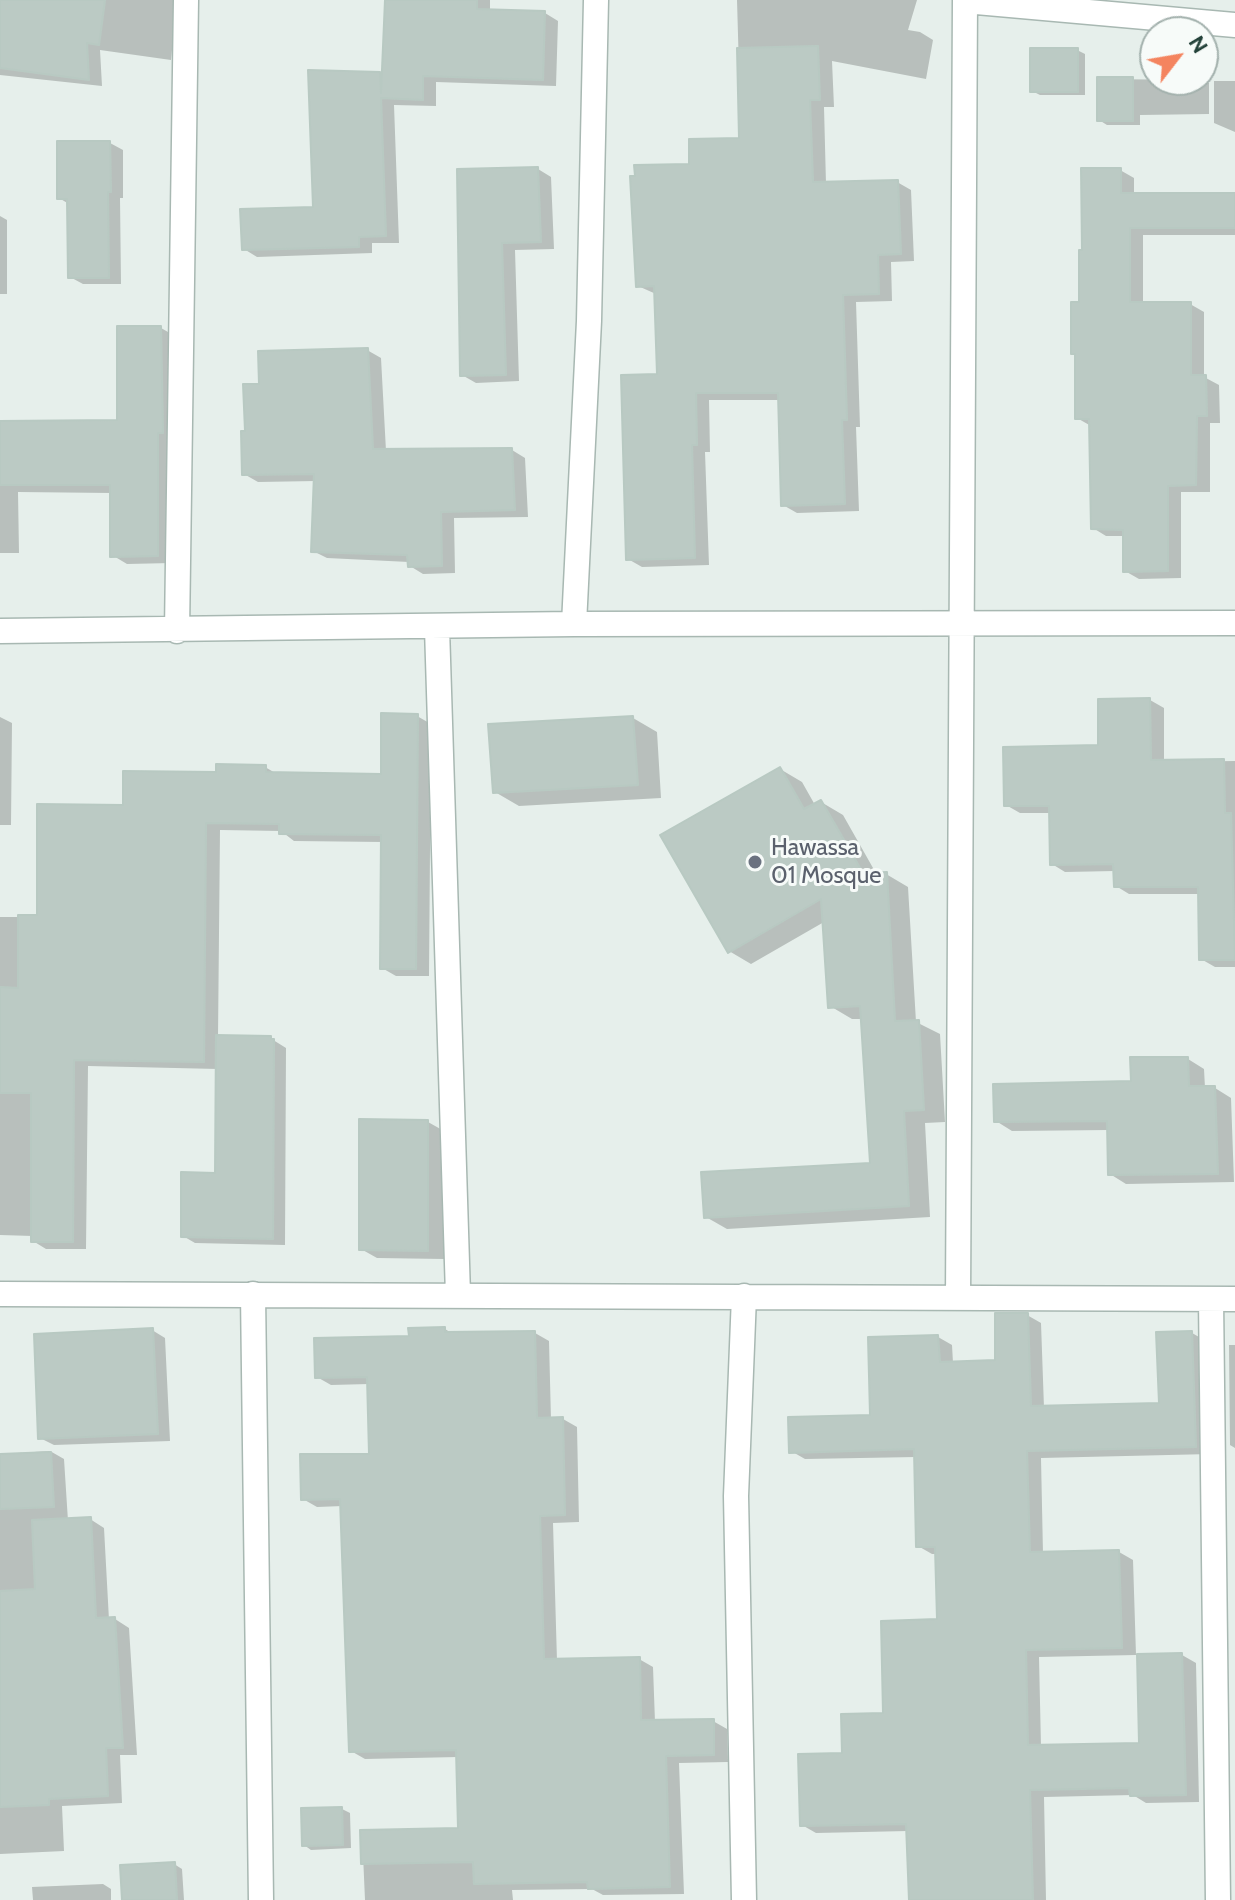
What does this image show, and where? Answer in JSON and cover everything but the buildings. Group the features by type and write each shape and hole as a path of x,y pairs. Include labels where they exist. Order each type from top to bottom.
{"street":[{"path":"177,631 186,0"},
{"path":"574,624 589,321 596,0"},
{"path":"958,1298 965,0 1235,25"},
{"path":"0,631 574,624 1235,623"},
{"path":"437,628 458,1295"},
{"path":"0,1294 1223,1299 1218,1900"},
{"path":"253,1294 261,1900"},
{"path":"744,1296 736,1496 744,1900"}],"place":[{"name":"Hawassa 01 Mosque","path":"755,862"}]}
